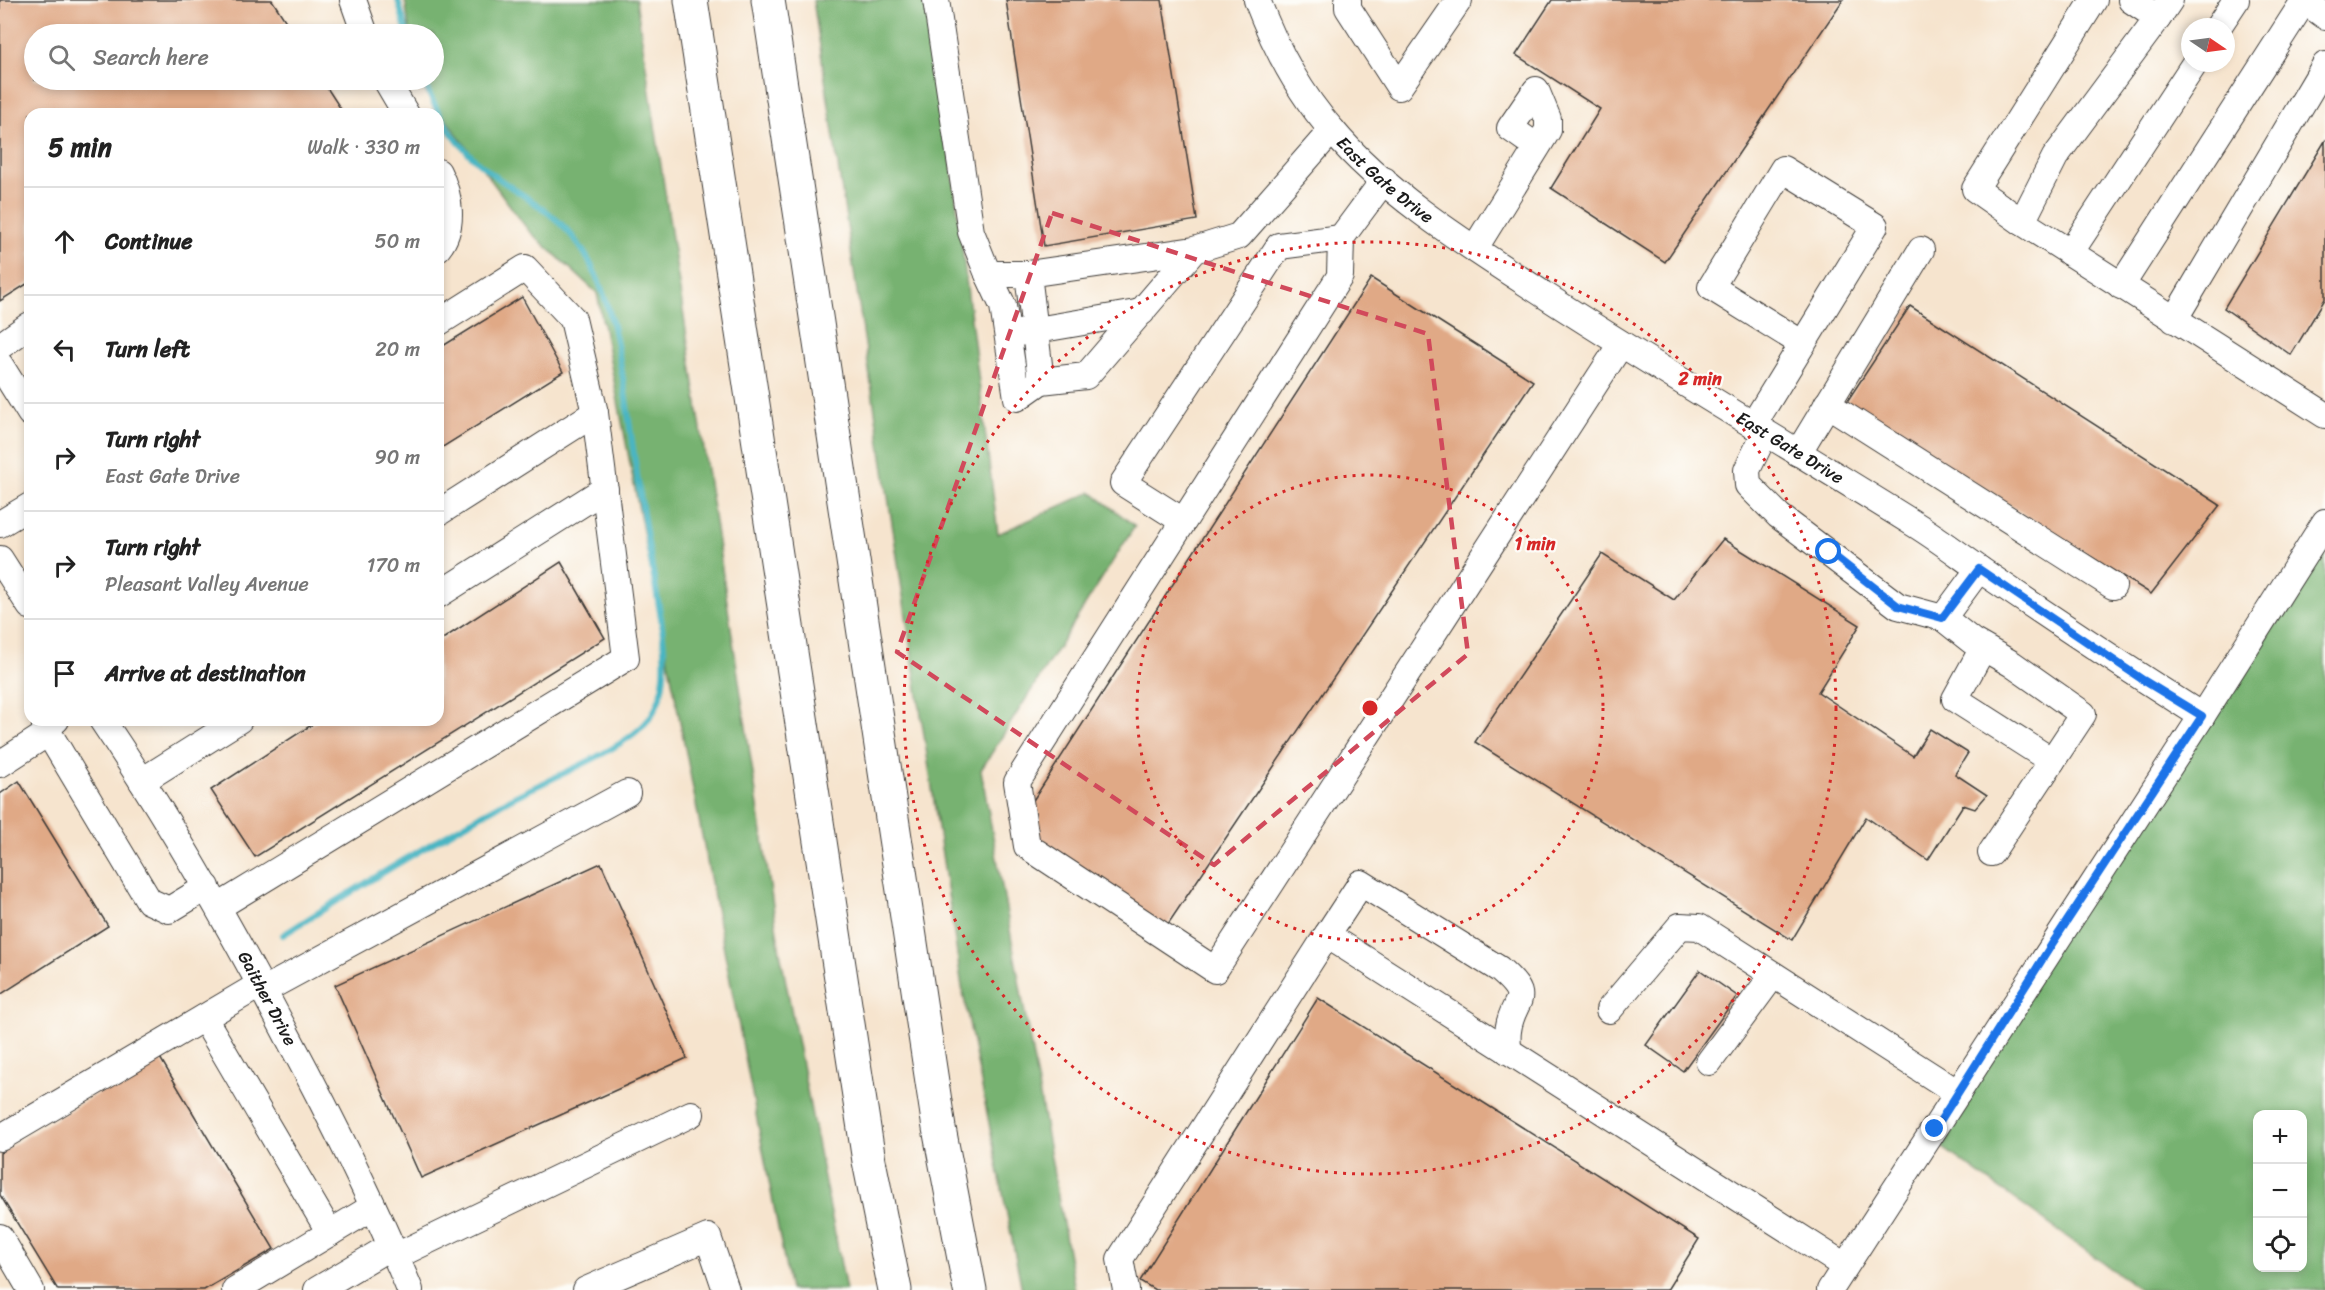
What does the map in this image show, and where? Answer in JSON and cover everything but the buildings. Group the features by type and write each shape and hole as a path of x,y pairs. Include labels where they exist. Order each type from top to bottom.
{"highway":[{"path":"691,0 869,1161 895,1290"},
{"path":"768,0 939,1128 970,1290"}],"street":[{"path":"352,0 361,24"},
{"path":"936,0 971,232 1003,306 1017,398 1041,381 1086,376 1194,250"},
{"name":"East Gate Drive","path":"1257,0 1271,37 1288,69 1332,130 1384,180 1474,248 1621,344 1915,524 2143,680 2202,716"},
{"path":"1348,0 1348,8 1399,87 1460,0"},
{"path":"2094,0 1975,189 2121,286 2325,415"},
{"path":"2022,222 2055,157 2164,9 2131,0"},
{"path":"2224,18 2236,0"},
{"path":"2121,286 2304,0 2325,16"},
{"path":"2174,320 2325,65"},
{"path":"2070,253 2188,72"},
{"path":"392,90 402,108"},
{"path":"988,274 1028,274 1194,250 1239,236 1332,130"},
{"path":"1474,248 1538,147"},
{"path":"1803,344 1711,287 1783,169 1875,226 1803,344 1759,429 1747,470 1748,485 1779,516 1898,606 1942,618 2083,714 2021,811 1991,853"},
{"path":"1384,180 1341,238 1340,276 1017,782 1027,846 1215,970 1621,344"},
{"path":"444,189 449,211 444,239"},
{"path":"1183,521 1123,483 1279,246 1341,238"},
{"path":"1798,453 1921,250"},
{"path":"0,764 52,726 149,901 169,910 213,897 626,658 596,413 573,320 525,268 444,320"},
{"path":"1028,274 1041,381"},
{"path":"1007,335 1142,312"},
{"path":"0,346 24,329"},
{"path":"0,364 24,402"},
{"path":"1827,404 2113,586"},
{"path":"444,509 596,413"},
{"path":"444,591 605,489"},
{"path":"0,524 24,510"},
{"path":"1830,1290 2325,522"},
{"path":"0,559 24,589"},
{"path":"1942,618 1979,569"},
{"path":"1983,648 1955,699 2052,761"},
{"name":"Gaither Drive","path":"110,726 213,897 262,987 373,1207 410,1290"},
{"path":"142,781 229,726"},
{"path":"0,1138 204,1018 627,793"},
{"path":"1126,1290 1120,1259 1361,884 1499,969 1516,984 1520,997 1508,1030 1508,1051"},
{"path":"1610,1010 1680,926 1699,927 1958,1093"},
{"path":"1327,935 1845,1266"},
{"path":"1708,1062 1773,975"},
{"path":"204,1018 330,1233"},
{"path":"320,1289 394,1251 691,1114"},
{"path":"235,1290 373,1207"},
{"path":"0,1237 31,1290"},
{"path":"586,1290 708,1237 726,1290"}],"highlighted area":[{"path":"1052,213 1428,334 1468,654 1214,865 897,652"}],"green space":[{"path":"405,0 636,0 780,952 846,1290 790,1290 597,293 528,230 444,116 444,108 438,108 424,90 444,90 444,24 409,24"},
{"path":"813,0 931,0 998,534 1091,492 1135,526 981,770 1075,1290 1022,1290 962,987"},
{"path":"2325,516 2325,1290 2141,1290 1925,1135"}],"waterway":[{"path":"398,0 404,24"},
{"path":"428,90 436,108"},
{"path":"283,935 395,865 481,815 584,764 622,742 648,720 655,709 663,684 664,644 661,618 616,340 601,287 590,262 576,241 557,220 479,163 468,153 444,122"}],"route":[{"path":"1829,552 1898,606 1942,618 1979,569 2143,680 2202,716 2052,944 1935,1129"}]}
